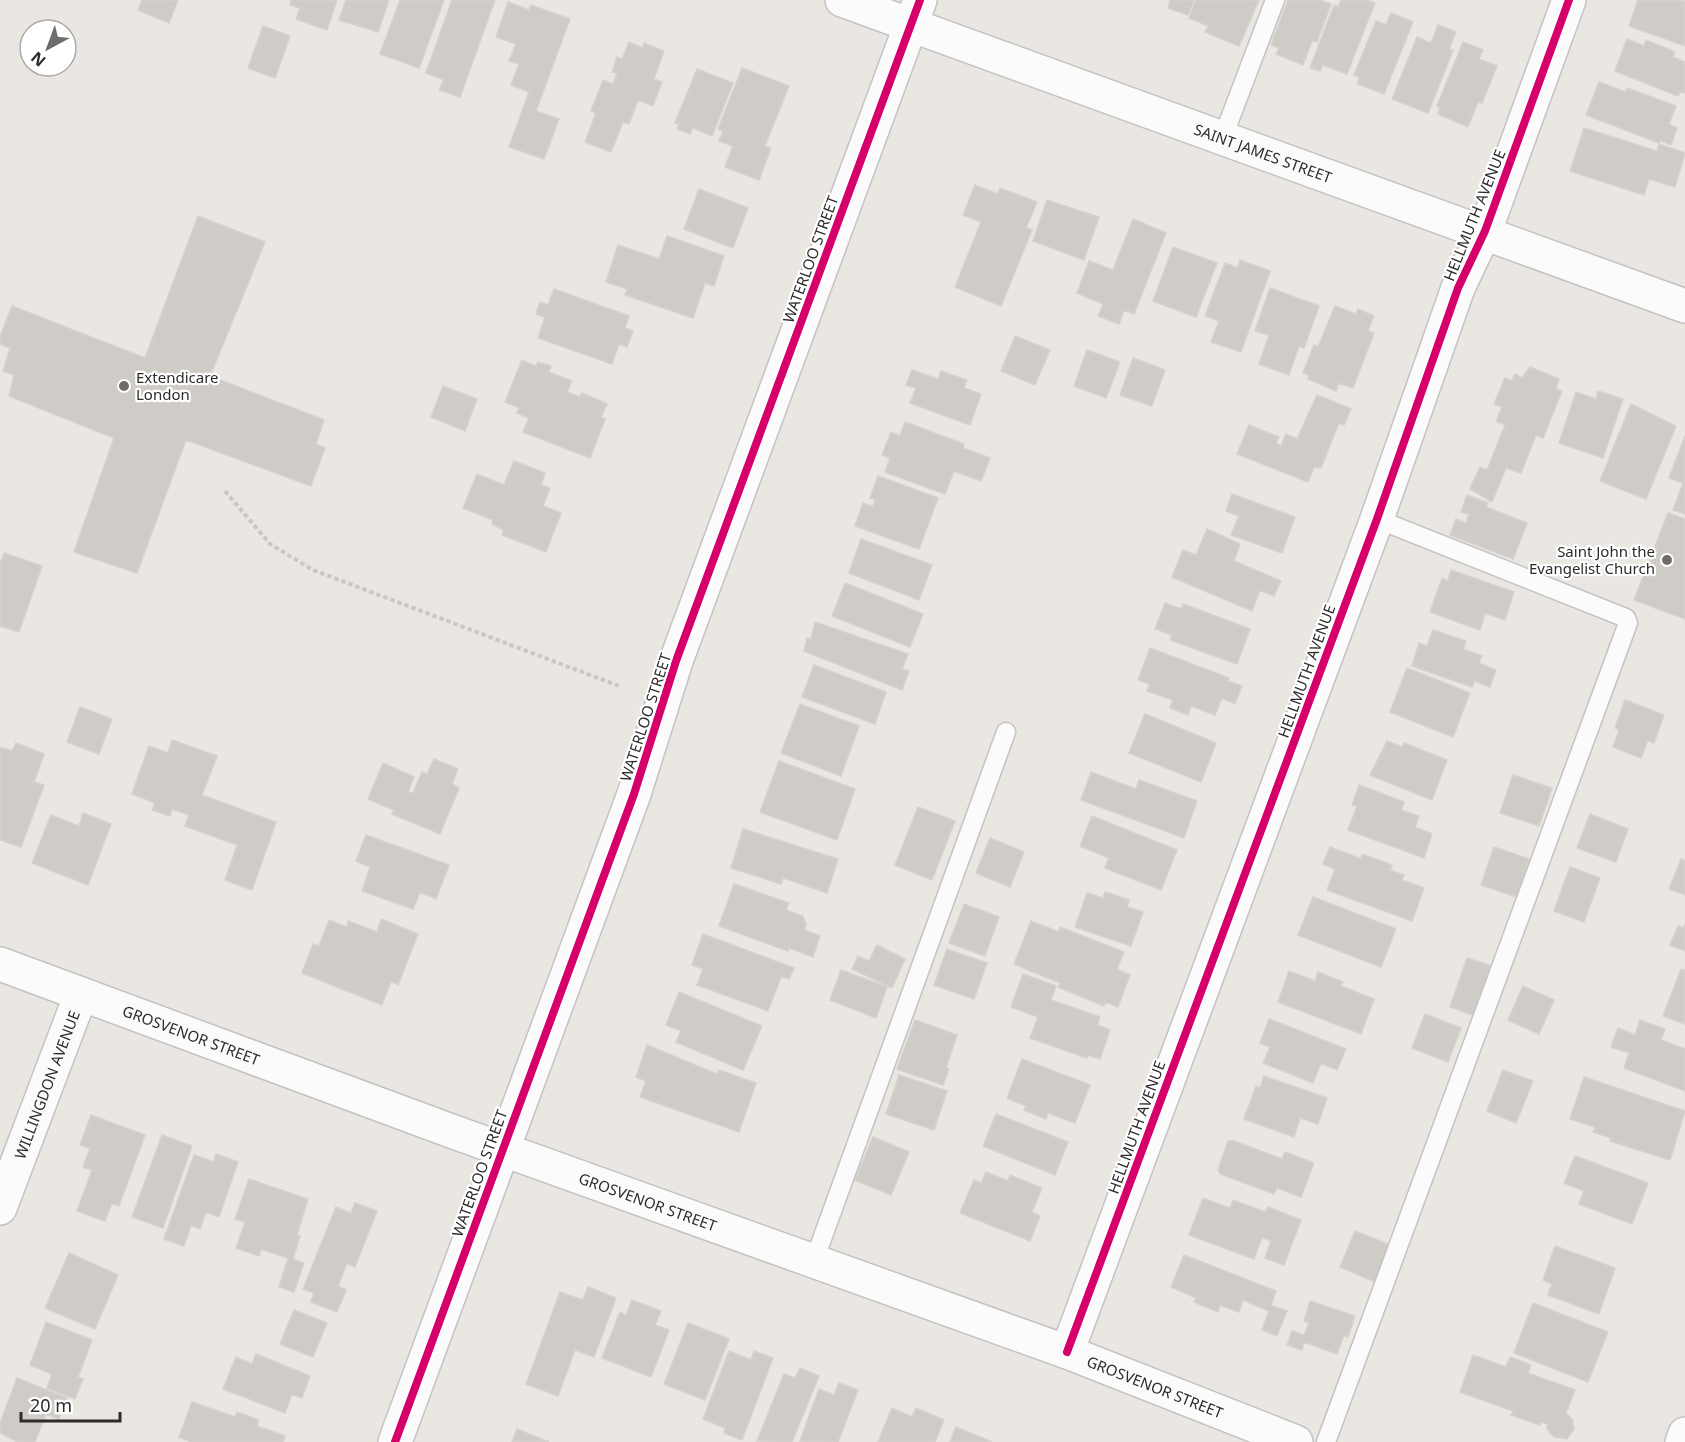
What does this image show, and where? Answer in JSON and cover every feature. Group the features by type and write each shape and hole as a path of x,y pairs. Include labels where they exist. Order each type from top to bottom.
{"street":[{"name":"SAINT JAMES STREET","path":"842,0 916,13 1223,137 1685,306"},
{"name":"HELLMUTH AVENUE","path":"1067,1352 1377,519 1458,288 1485,231 1569,0"},
{"name":"WATERLOO STREET","path":"395,1442 634,794 681,649 916,13"},
{"name":"GROSVENOR STREET","path":"0,964 503,1149 1067,1352 1296,1442"},
{"name":"WILLINGDON AVENUE","path":"0,1208 81,994"},
{"path":"1682,1442 1685,1434"}],"lane":[{"path":"1223,137 1275,0"},
{"path":"1326,1442 1628,623 1626,618 1377,519"},
{"path":"814,1262 1006,732"}],"path":[{"path":"225,491 270,544 313,570 618,686"}],"building":[{"path":"142,0 178,0 169,23 138,10"},
{"path":"291,0 337,0 327,30 296,19 300,8 290,5"},
{"path":"346,0 389,0 378,32 339,20"},
{"path":"400,0 444,0 419,68 380,54"},
{"path":"452,0 495,0 460,97 439,90 444,80 426,73"},
{"path":"1170,0 1194,0 1188,15 1168,8"},
{"path":"1196,0 1259,0 1239,46 1205,32 1208,26 1189,18"},
{"path":"1288,0 1320,0 1331,4 1317,42 1312,41 1303,65 1276,54 1279,48 1271,45"},
{"path":"1341,0 1367,0 1375,3 1347,74 1323,65 1320,71 1310,68 1334,5 1338,7"},
{"path":"1638,0 1685,1 1685,46 1629,26"},
{"path":"508,2 529,10 531,5 570,19 536,111 559,119 544,159 509,147 529,92 511,85 519,64 509,61 516,44 496,37"},
{"path":"1391,13 1413,22 1384,94 1358,84 1359,77 1354,75 1376,21 1386,25"},
{"path":"1438,25 1456,32 1449,49 1453,50 1428,113 1392,99 1417,37 1431,43"},
{"path":"263,26 290,36 275,78 248,68"},
{"path":"1627,39 1644,46 1646,40 1675,52 1673,57 1685,62 1685,93 1680,92 1678,96 1615,71"},
{"path":"629,42 643,48 644,43 664,51 654,79 662,82 653,106 638,100 629,124 623,122 611,152 585,142 596,113 591,111 603,80 613,84 617,73 612,72 617,57 622,59"},
{"path":"1463,42 1483,50 1479,59 1497,66 1482,103 1478,102 1468,127 1438,114 1440,108 1437,106"},
{"path":"742,68 789,86 765,146 771,148 759,180 725,167 733,146 719,141 723,131 718,129"},
{"path":"697,69 733,83 712,136 693,128 690,134 677,129 679,124 675,123"},
{"path":"1599,82 1625,92 1627,88 1676,106 1669,124 1677,128 1671,145 1660,140 1659,143 1586,115"},
{"path":"1584,128 1657,151 1659,144 1685,153 1675,187 1649,179 1644,195 1570,171"},
{"path":"975,185 998,194 1000,188 1037,202 1026,228 1032,230 1001,306 955,287 981,222 963,215"},
{"path":"699,189 748,208 733,248 684,229"},
{"path":"1047,200 1099,217 1084,260 1033,241"},
{"name":"Extendicare London","path":"198,216 265,242 210,376 324,420 316,444 325,448 311,486 186,440 137,573 74,552 114,438 9,396 14,375 3,371 10,348 0,344 0,337 12,306 145,358"},
{"path":"1133,219 1166,233 1134,314 1124,310 1119,324 1098,316 1103,304 1077,293 1089,261 1113,270"},
{"path":"667,236 724,256 714,286 705,283 693,318 625,295 627,289 606,282 618,245 659,259"},
{"path":"1173,247 1217,263 1196,317 1153,301"},
{"path":"1240,260 1270,271 1241,352 1211,342 1219,321 1205,316 1225,263 1238,268"},
{"path":"1270,288 1319,306 1304,348 1299,346 1289,375 1259,364 1269,335 1255,331"},
{"path":"554,289 629,316 625,328 633,331 627,347 619,344 612,364 538,338 545,317 536,314 540,302 548,305"},
{"path":"1335,306 1356,314 1358,309 1374,316 1368,331 1374,333 1353,388 1338,383 1336,391 1308,379 1309,375 1303,373 1314,345 1318,347"},
{"path":"1015,336 1050,350 1035,385 1001,371"},
{"path":"1087,350 1120,362 1106,398 1074,386"},
{"path":"1133,358 1165,370 1152,406 1120,395"},
{"path":"522,360 536,366 538,362 551,366 549,372 572,381 567,392 580,397 582,393 607,404 601,417 605,419 590,458 523,432 529,418 517,413 519,408 505,402"},
{"path":"1530,367 1559,379 1556,389 1562,391 1543,438 1536,435 1521,473 1506,468 1492,502 1470,489 1480,467 1487,470 1505,425 1496,421 1502,407 1494,404 1505,378 1512,381 1515,374 1522,378"},
{"path":"912,370 938,379 941,371 967,380 964,388 981,394 970,425 910,403 916,388 906,385"},
{"path":"443,386 477,399 465,431 431,417"},
{"path":"1598,391 1623,399 1603,458 1559,443 1576,392 1596,399"},
{"path":"1317,395 1351,409 1344,425 1339,423 1321,468 1314,467 1308,482 1237,454 1249,425 1279,437 1276,443 1281,446 1286,434 1297,439"},
{"path":"1631,404 1676,426 1646,499 1600,481"},
{"path":"905,422 964,444 963,448 990,458 981,481 954,471 945,494 885,472 890,458 882,455 891,432 900,436"},
{"path":"1685,436 1685,514 1673,510 1683,483 1669,478"},
{"path":"514,461 545,473 541,485 550,488 543,506 561,513 546,552 502,535 504,530 492,524 493,520 463,508 477,474 504,485"},
{"path":"878,476 938,498 919,549 855,526 863,503 873,507 875,500 870,498"},
{"path":"1232,494 1295,517 1282,553 1231,535 1239,516 1226,511"},
{"path":"1467,495 1488,503 1486,507 1527,523 1513,559 1450,535 1456,519 1466,523 1469,514 1461,512"},
{"name":"Saint John the Evangelist Church","path":"1668,513 1685,519 1685,619 1634,600"},
{"path":"1207,529 1240,544 1234,561 1281,581 1274,596 1260,590 1252,611 1172,577 1183,550 1196,555"},
{"path":"861,539 932,565 919,600 849,573"},
{"path":"4,553 42,566 19,632 0,626 0,564"},
{"path":"1451,570 1514,592 1505,620 1485,613 1480,630 1430,612 1442,578 1448,581"},
{"path":"845,583 923,614 910,647 832,616"},
{"path":"1165,603 1181,609 1183,604 1250,629 1237,664 1170,640 1172,635 1155,629"},
{"path":"815,622 908,654 902,669 909,671 902,690 804,651 807,638 811,639"},
{"path":"1433,630 1466,641 1463,649 1482,656 1479,663 1496,670 1490,687 1475,681 1472,687 1412,666 1419,643 1427,646"},
{"path":"1150,648 1229,678 1228,681 1242,686 1235,704 1222,698 1215,715 1191,706 1188,715 1170,708 1173,700 1147,691 1150,684 1138,680"},
{"path":"814,665 886,692 875,724 802,697"},
{"path":"1407,668 1470,693 1453,737 1390,712"},
{"path":"1625,700 1664,715 1654,743 1648,740 1641,758 1613,747 1619,730 1615,728"},
{"path":"800,704 859,726 841,776 781,753"},
{"path":"80,707 112,719 99,754 67,742"},
{"path":"1145,714 1216,743 1201,782 1129,753"},
{"path":"172,740 217,756 202,795 276,822 252,890 225,880 237,845 185,826 189,815 172,809 170,816 152,810 155,803 132,794 149,746 168,753"},
{"path":"1387,741 1402,747 1404,743 1447,760 1432,800 1370,775"},
{"path":"16,743 44,754 34,782 44,785 21,847 0,840 0,747 12,751"},
{"path":"434,759 458,769 452,784 459,788 440,834 392,814 394,810 368,799 383,763 414,777 408,792 413,793 422,772 427,774"},
{"path":"779,761 855,789 837,840 760,812"},
{"path":"1091,772 1136,789 1139,780 1197,801 1184,838 1081,800"},
{"path":"1513,775 1552,788 1539,826 1500,813"},
{"path":"1359,785 1404,802 1401,810 1419,816 1415,827 1432,834 1424,858 1348,830 1357,806 1352,805"},
{"path":"918,807 955,821 932,880 895,865"},
{"path":"83,813 111,824 88,885 32,863 51,815 79,826"},
{"path":"1590,814 1628,829 1616,862 1577,848"},
{"path":"1092,816 1177,850 1161,890 1105,868 1109,858 1080,846"},
{"path":"743,829 838,859 827,893 783,878 781,884 731,868"},
{"path":"366,835 449,865 436,899 420,892 413,909 362,891 370,867 356,861"},
{"path":"990,838 1024,852 1010,887 976,873"},
{"path":"1330,847 1361,859 1362,854 1392,865 1390,870 1404,875 1402,880 1424,888 1412,921 1327,890 1335,869 1323,864"},
{"path":"1494,847 1529,859 1517,897 1481,885"},
{"path":"1681,859 1685,861 1685,895 1669,889"},
{"path":"1570,867 1600,878 1584,922 1554,911"},
{"path":"734,884 789,903 786,910 803,916 806,925 804,930 820,936 813,957 789,948 788,951 719,926"},
{"path":"1105,892 1129,900 1127,907 1143,912 1131,946 1075,927 1087,893 1103,898"},
{"path":"1313,897 1396,929 1381,967 1298,935"},
{"path":"964,904 999,917 985,956 949,943"},
{"path":"381,919 418,934 398,985 391,981 382,1005 302,973 313,944 319,946 329,920 347,927 348,921 377,932"},
{"path":"1031,921 1059,932 1060,927 1124,952 1117,969 1130,975 1118,1007 1105,1002 1104,1006 1058,987 1060,983 1014,964"},
{"path":"1685,924 1685,951 1670,945 1678,926 1683,928"},
{"path":"703,934 794,968 789,979 781,977 768,1011 697,985 703,969 692,965"},
{"path":"877,945 905,959 892,988 852,969 858,956 869,961"},
{"path":"947,949 987,963 974,999 934,985"},
{"path":"1467,958 1498,968 1481,1018 1450,1007"},
{"path":"1681,969 1685,970 1685,1024 1663,1016"},
{"path":"841,970 887,987 876,1018 830,1000"},
{"path":"1289,971 1315,981 1318,972 1343,982 1341,986 1374,999 1361,1034 1278,1002"},
{"path":"1023,974 1056,986 1051,1000 1100,1017 1097,1025 1110,1030 1100,1059 1088,1055 1087,1058 1030,1038 1038,1017 1011,1007"},
{"path":"1523,986 1554,1000 1539,1034 1508,1020"},
{"path":"679,992 762,1026 743,1070 676,1042 681,1031 666,1025"},
{"path":"1425,1014 1461,1028 1448,1062 1412,1048"},
{"path":"1269,1019 1346,1049 1337,1070 1321,1063 1313,1083 1263,1063 1270,1047 1260,1043"},
{"path":"915,1020 957,1035 943,1085 897,1069"},
{"path":"1640,1020 1665,1029 1661,1040 1685,1049 1685,1091 1624,1068 1629,1053 1611,1047 1618,1028 1635,1035"},
{"path":"647,1045 717,1074 719,1070 756,1083 739,1132 640,1097 646,1081 636,1077"},
{"path":"1022,1059 1090,1085 1075,1123 1048,1113 1046,1119 1024,1110 1026,1106 1007,1098"},
{"path":"1503,1070 1533,1081 1516,1123 1487,1111"},
{"path":"899,1075 947,1091 934,1130 886,1114"},
{"path":"1264,1076 1327,1098 1318,1124 1300,1118 1294,1137 1244,1119 1256,1086 1260,1088"},
{"path":"1584,1077 1685,1111 1670,1160 1610,1141 1611,1138 1593,1132 1595,1127 1570,1119"},
{"path":"996,1114 1068,1142 1055,1175 983,1146"},
{"path":"91,1115 145,1135 119,1206 112,1203 105,1221 77,1211 92,1170 83,1167 90,1148 80,1145"},
{"path":"162,1135 192,1146 163,1228 132,1217"},
{"path":"873,1137 909,1152 891,1195 855,1180"},
{"path":"1228,1141 1234,1141 1282,1159 1285,1152 1314,1163 1301,1197 1277,1188 1274,1194 1220,1174 1218,1170"},
{"path":"216,1154 238,1162 219,1217 206,1212 200,1229 191,1225 184,1246 164,1239 194,1155 214,1162"},
{"path":"1575,1156 1648,1183 1632,1224 1579,1204 1584,1191 1564,1183"},
{"path":"986,1172 1008,1181 1010,1175 1042,1188 1032,1212 1040,1216 1030,1241 960,1213 974,1180 981,1183"},
{"path":"249,1179 308,1199 297,1235 300,1236 293,1259 304,1263 294,1292 279,1287 288,1258 261,1249 259,1256 236,1248 245,1222 235,1219"},
{"path":"1203,1198 1230,1208 1233,1200 1265,1212 1268,1207 1301,1220 1284,1265 1265,1258 1271,1241 1262,1237 1254,1259 1189,1235"},
{"path":"355,1203 377,1211 355,1267 347,1263 338,1286 346,1290 337,1312 311,1302 314,1293 303,1289 336,1207 351,1213"},
{"path":"1355,1231 1390,1245 1375,1282 1340,1267"},
{"path":"1555,1246 1615,1268 1599,1314 1548,1295 1552,1284 1543,1280"},
{"path":"69,1253 118,1275 95,1329 45,1308"},
{"path":"1184,1255 1276,1291 1271,1305 1287,1311 1277,1336 1262,1330 1269,1311 1243,1300 1239,1312 1220,1305 1218,1312 1194,1302 1196,1298 1171,1287"},
{"path":"588,1287 616,1298 594,1357 575,1350 558,1396 526,1384 560,1292 583,1300"},
{"path":"632,1300 661,1311 655,1325 669,1330 651,1377 602,1358 620,1312 626,1315"},
{"path":"1310,1301 1355,1316 1348,1337 1344,1335 1337,1354 1304,1342 1302,1350 1287,1345 1292,1331 1304,1335 1309,1323 1304,1321"},
{"path":"1533,1303 1608,1332 1588,1382 1514,1353"},
{"path":"294,1310 327,1323 313,1357 280,1344"},
{"path":"46,1322 92,1340 78,1377 83,1379 75,1399 47,1388 52,1374 30,1365"},
{"path":"688,1323 729,1339 705,1400 664,1384"},
{"path":"729,1351 751,1360 754,1351 773,1358 742,1440 724,1433 725,1428 703,1419"},
{"path":"256,1354 310,1376 302,1398 292,1394 285,1413 223,1389 236,1357 252,1364"},
{"path":"1473,1355 1506,1367 1510,1357 1531,1365 1528,1373 1575,1390 1566,1413 1572,1419 1574,1429 1567,1439 1554,1437 1547,1429 1547,1424 1541,1422 1540,1425 1511,1415 1513,1411 1460,1392"},
{"path":"800,1368 819,1376 792,1442 757,1441 784,1374 795,1378"},
{"path":"17,1378 67,1398 59,1419 46,1414 35,1442 18,1442 0,1433 0,1423"},
{"path":"839,1383 858,1390 838,1442 800,1441 819,1389 834,1395"},
{"path":"192,1402 235,1417 237,1412 259,1420 257,1426 285,1436 283,1442 191,1442 179,1437"},
{"path":"892,1408 912,1417 916,1408 944,1420 935,1442 878,1442"},
{"path":"956,1427 992,1442 950,1442"},
{"path":"517,1429 549,1442 512,1442"}],"cycle path":[{"path":"395,1442 634,794 676,661 920,0"},
{"path":"1067,1352 1377,519 1458,288 1485,231 1569,0"}],"place":[{"name":"Extendicare London","path":"124,386"},
{"name":"Saint John the Evangelist Church","path":"1667,560"}]}
